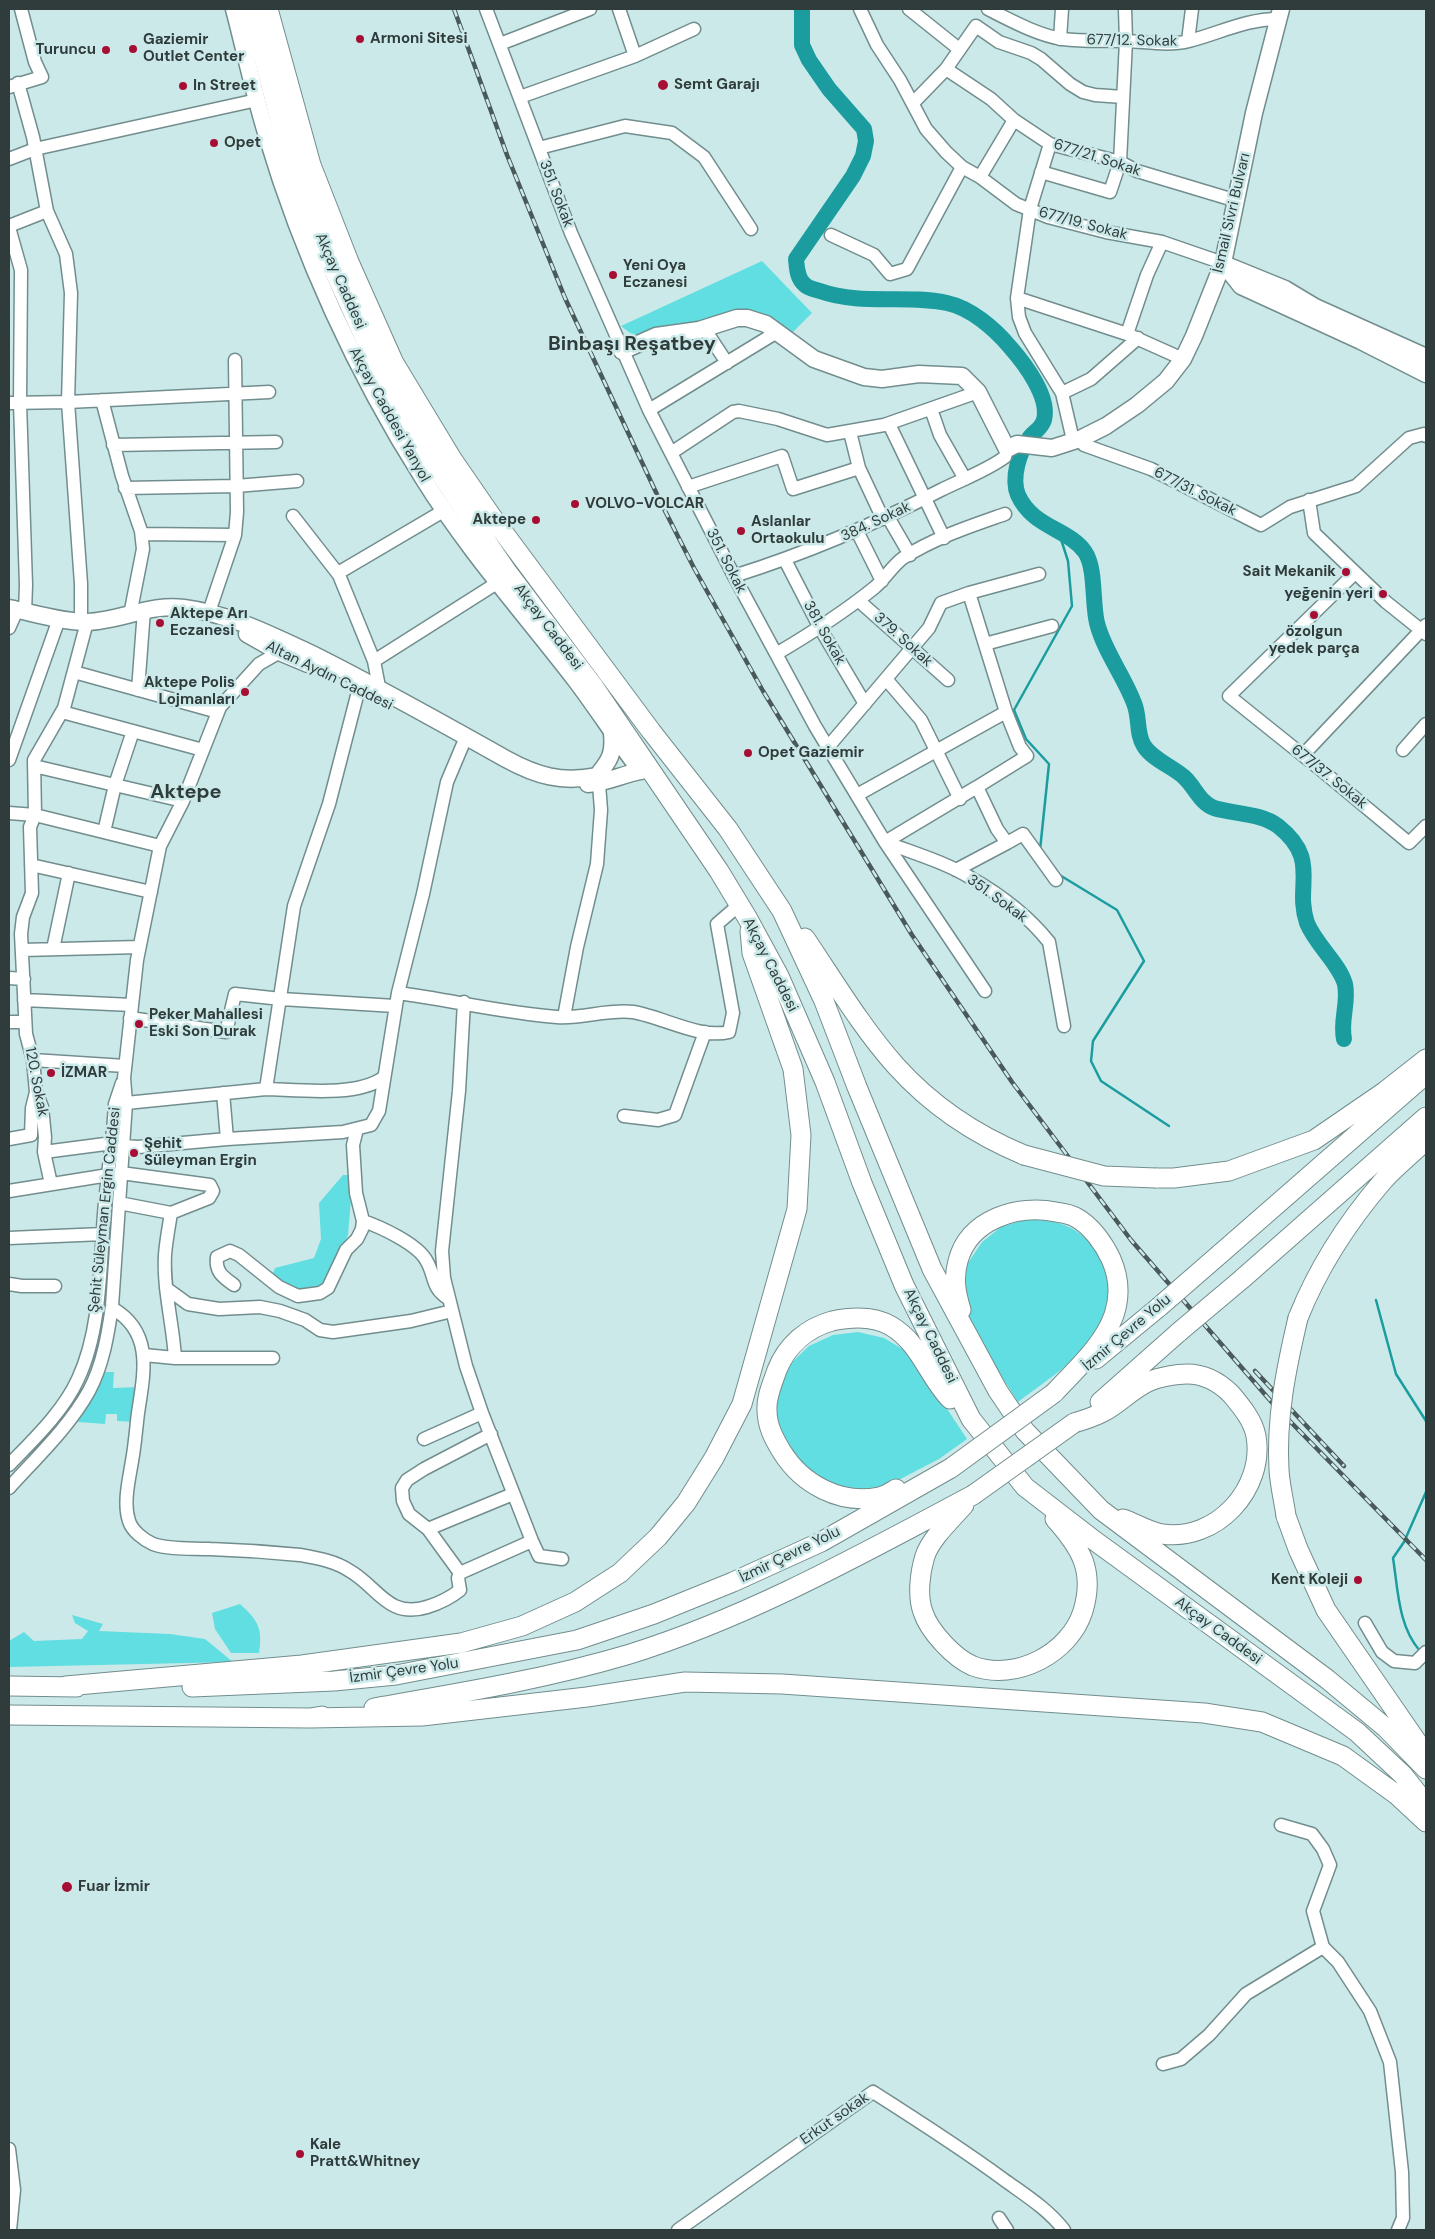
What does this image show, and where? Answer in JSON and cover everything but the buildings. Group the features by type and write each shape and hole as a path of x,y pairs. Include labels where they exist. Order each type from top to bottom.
{"highway":[{"name":"Akçay Caddesi","path":"251,9 289,154 322,244 373,356 433,462 458,500 508,573 594,688 683,818 744,912 779,976 825,1082 862,1183 904,1285 971,1419 1025,1487 1094,1541 1357,1732 1403,1775 1426,1804"},
{"name":"Akçay Caddesi","path":"268,9 314,172 349,262 394,364 452,459 492,517 651,731 728,829 782,911 824,1001 857,1087 932,1269 998,1390 1025,1431 1101,1510 1327,1679 1386,1728 1426,1769"},
{"path":"782,911 793,920 859,1017 897,1067 936,1104 959,1121 1006,1148 1024,1155 1104,1176 1174,1178 1229,1171 1314,1140 1384,1092 1426,1059"},
{"path":"66,1686 302,1665 461,1643 522,1626 575,1602 620,1573 658,1537 686,1503 714,1458 742,1404 797,1210 801,1135 793,1069 752,953 744,912"},
{"name":"İzmir Çevre Yolu","path":"9,1686 200,1687 334,1681 396,1675 577,1640 654,1614 733,1582 821,1542 951,1468 1054,1393 1159,1307 1426,1074"},
{"name":"İzmir Çevre Yolu","path":"9,1715 310,1718 548,1677 631,1653 703,1628 782,1594 973,1495 1074,1423 1426,1117"},
{"path":"1426,1140 1383,1181 1341,1234 1310,1287 1298,1318 1285,1373 1279,1419 1279,1473 1286,1516 1298,1549 1326,1610 1426,1755"},
{"path":"998,1390 961,1311 956,1290 958,1260 966,1244 992,1220 1019,1210 1043,1209 1075,1216 1086,1226 1106,1249 1114,1264 1118,1283 1119,1300 1103,1339 1054,1393"},
{"path":"951,1468 879,1497 848,1498 824,1491 808,1482 789,1463 774,1439 769,1426 766,1409 769,1394 780,1364 787,1350 813,1328 843,1319 859,1318 881,1322 904,1334 920,1354 946,1395 971,1419"},
{"path":"1074,1423 1103,1412 1151,1381 1188,1374 1213,1380 1225,1388 1241,1407 1253,1427 1256,1437 1255,1464 1244,1494 1228,1514 1202,1529 1162,1534 1101,1510"},
{"path":"973,1495 942,1529 925,1555 920,1586 922,1612 937,1638 973,1666 998,1670 1031,1666 1058,1648 1079,1624 1087,1596 1085,1562 1068,1535 1025,1487"},
{"path":"310,1718 422,1716 587,1697 685,1682 782,1684 1204,1713 1262,1722 1343,1756 1397,1795 1426,1822"}],"main road":[{"name":"Akçay Caddesi Yanyol","path":"234,9 267,138 292,208 342,329 402,444 445,510 497,583 574,679 641,771"},
{"name":"İsmail Sivri Bulvarı","path":"1012,447 1052,448 1077,440 1106,426 1137,405 1166,381 1183,359 1223,263 1262,77 1280,14"},
{"path":"1223,263 1241,286 1361,341 1426,374"},
{"name":"677/19. Sokak","path":"1223,263 1285,289 1315,307 1426,357"},
{"path":"622,351 656,336 704,328 737,318 748,318 766,324 814,359 864,377 882,379 919,374 962,376 978,392 1012,447"},
{"path":"17,610 59,619 84,621 182,607 216,614"},
{"name":"Altan Aydın Caddesi","path":"216,614 266,639 379,687 523,778 559,786 599,784 626,773 641,771"},
{"name":"Altan Aydın Caddesi","path":"284,647 359,688 465,741 525,769 550,777 576,780 597,776 609,762 614,749 612,733"},
{"path":"641,771 683,818"}],"street":[{"path":"21,9 42,77 13,85 35,149 47,211 66,254 71,293 68,402 84,621 74,672 62,712 34,760 34,766 182,801"},
{"name":"351. Sokak","path":"486,9 571,234 649,410 734,576 828,748 885,842 972,878 1019,912 1048,942 1064,1026"},
{"path":"500,44 590,9"},
{"path":"619,9 635,56"},
{"name":"677/19. Sokak","path":"860,9 876,45 913,103 926,129 962,167 980,177 1016,204 1048,217 1106,232 1162,242 1223,263"},
{"path":"909,9 959,49"},
{"name":"677/12. Sokak","path":"988,9 1016,23 1060,39 1166,44 1188,41 1234,25 1280,14"},
{"path":"1060,39 1062,9"},
{"path":"1041,172 1110,192 1120,162 1126,41 1125,9"},
{"path":"1188,41 1192,9"},
{"path":"913,103 946,70 976,26 999,42 1041,59 1070,84 1083,92 1123,97"},
{"path":"520,97 635,56 694,29"},
{"name":"677/21. Sokak","path":"946,70 992,100 1014,120 1050,144 1120,162 1137,171 1237,201"},
{"path":"9,159 35,149 257,100"},
{"path":"980,177 1014,120"},
{"path":"539,148 625,126 672,133 704,157 751,229"},
{"path":"1050,144 1030,210 1017,298 1019,317 1025,333 1062,392 1077,440"},
{"path":"831,235 874,255 890,274 907,268 962,167"},
{"path":"9,628 26,585 15,403 21,270 9,229 47,211"},
{"path":"1062,392 1091,379 1132,336 1147,275 1162,242"},
{"path":"1017,298 1132,336 1183,359"},
{"path":"704,328 727,363"},
{"path":"649,410 777,332"},
{"path":"216,614 235,535 237,442 234,392 235,360"},
{"path":"15,403 68,402 234,392 269,392"},
{"path":"671,453 733,412 739,411 778,419 826,435 889,424 978,392"},
{"path":"102,400 125,488 137,515 142,534 143,549 137,612 138,690"},
{"path":"931,409 940,435 964,479"},
{"path":"889,424 944,538"},
{"path":"850,432 859,468 886,518 910,555"},
{"name":"677/31. Sokak","path":"1077,440 1084,445 1150,469 1262,525 1290,507 1356,486 1409,438 1424,434 1426,436"},
{"path":"113,445 276,442"},
{"name":"384. Sokak","path":"734,576 785,560 886,518 990,468 1005,457 1012,447"},
{"path":"688,487 782,456 793,489 859,468"},
{"path":"125,488 236,486 298,481"},
{"path":"1303,755 1425,630 1355,573 1314,533 1309,500"},
{"path":"338,573 445,510"},
{"path":"776,654 820,628 859,600 882,581 894,566 910,555 944,538 1005,514"},
{"path":"293,516 338,573 358,616 374,661 379,687"},
{"path":"857,531 882,581"},
{"path":"142,534 235,535"},
{"name":"381. Sokak","path":"785,560 820,628 865,704"},
{"name":"677/37. Sokak","path":"1355,573 1229,696 1409,843 1426,826"},
{"path":"828,748 930,628 941,603 969,593 1039,574"},
{"path":"374,661 497,583"},
{"path":"969,593 1006,712 1020,747 1027,756 960,799 885,842 985,991"},
{"name":"379. Sokak","path":"859,600 948,680"},
{"path":"9,760 59,619"},
{"path":"984,644 1052,626"},
{"path":"259,664 266,639"},
{"path":"259,664 284,647"},
{"name":"Şehit Süleyman Ergin Caddesi","path":"9,1488 52,1442 89,1390 107,1336 112,1308 121,1173 115,1104 124,1072 139,947 160,846 182,801 220,707 259,664"},
{"path":"74,672 218,712"},
{"path":"886,679 922,720 960,799"},
{"path":"266,1090 294,906 329,804 359,688"},
{"path":"62,712 203,750"},
{"path":"857,795 1006,712"},
{"path":"1403,750 1426,724"},
{"path":"104,832 115,785 133,731"},
{"path":"44,1152 118,1144 138,1147 288,1136 357,1129 371,1125 379,1111 395,1006 423,894 447,782 465,741"},
{"name":"120. Sokak","path":"34,766 35,815 30,827 32,893 23,917 21,934 26,1034 34,1060 36,1092 42,1107 45,1137 44,1152 51,1184"},
{"path":"564,1017 577,947 597,864 601,810 599,784"},
{"path":"977,787 997,829 1007,843"},
{"path":"9,813 35,815 160,846"},
{"path":"956,870 1024,834 1056,880"},
{"path":"31,864 151,892"},
{"path":"53,949 69,873"},
{"path":"398,993 564,1017 597,1013 631,1012 661,1018 718,1035 729,1032 733,1014 717,924 744,912"},
{"path":"22,950 139,947"},
{"path":"9,978 24,979"},
{"path":"24,1000 131,1011 226,1032 235,994 280,999 395,1006"},
{"path":"464,1002 459,1092 442,1251 444,1278 466,1366 482,1413 532,1541 539,1556 562,1559"},
{"path":"9,1022 25,1022"},
{"path":"624,1116 658,1120 675,1115 705,1032"},
{"path":"34,1060 124,1072"},
{"name":"Şehit Süleyman Ergin Caddesi","path":"9,1465 52,1417 78,1380 87,1356 99,1292 108,1174 118,1144 126,1104 124,1072"},
{"path":"126,1104 266,1090 352,1090 372,1086 383,1078"},
{"path":"9,1139 31,1135 32,1108 36,1092"},
{"path":"224,1094 227,1139"},
{"path":"234,1285 220,1274 216,1264 218,1257 224,1252 230,1251 239,1255 279,1287 298,1296 320,1293 328,1288 333,1281 346,1250 357,1239 363,1221 356,1193 353,1145 357,1129"},
{"path":"9,1190 121,1173 210,1185 213,1191 209,1198 171,1212 119,1203"},
{"path":"171,1212 165,1254 166,1288 174,1332 175,1358"},
{"path":"363,1221 392,1233 426,1259 435,1285 451,1305"},
{"path":"9,1238 103,1234"},
{"path":"9,1284 55,1286"},
{"path":"166,1288 188,1304 219,1309 260,1307 280,1311 304,1320 320,1330 333,1332 411,1321 451,1305"},
{"path":"112,1308 131,1323 140,1338 144,1355 129,1478 127,1512 133,1529 153,1544 171,1548 275,1552 336,1563 364,1580 383,1600 396,1608 417,1610 448,1600 460,1590 458,1578 460,1573 532,1541"},
{"path":"144,1355 175,1358 273,1358"},
{"path":"424,1439 482,1413"},
{"path":"460,1573 428,1528 409,1514 403,1502 402,1488 407,1480 424,1468 491,1434"},
{"path":"428,1528 513,1494"},
{"path":"1365,1623 1382,1652 1394,1661 1415,1663 1426,1652"},
{"path":"1281,1825 1312,1834 1323,1849 1330,1865 1313,1911 1323,1947 1338,1962 1370,2011 1390,2062 1402,2172 1403,2218 1398,2230"},
{"path":"1163,2064 1181,2059 1209,2035 1246,1994 1323,1947"},
{"name":"Erkut sokak","path":"678,2230 874,2092 1030,2198 1056,2219 1064,2230"},
{"path":"9,2150 14,2190 10,2230"},
{"path":"999,2218 1007,2230"}],"shaded area":[{"path":"762,261 812,313 790,335 774,322 661,330 634,336 621,326"},
{"path":"343,1175 353,1175 348,1235 326,1288 298,1294 271,1278 275,1268 314,1258 321,1239 319,1203"},
{"path":"1024,1220 1058,1223 1081,1234 1091,1244 1104,1268 1108,1281 1109,1295 1108,1309 1104,1322 1089,1344 1066,1366 1018,1402 974,1333 964,1311 962,1286 968,1263 982,1242 1001,1227"},
{"path":"858,1332 884,1338 906,1351 922,1371 967,1439 939,1459 887,1486 861,1489 835,1487 812,1477 779,1438 775,1412 779,1387 790,1364 809,1346 833,1335"},
{"path":"105,1372 114,1372 113,1388 140,1387 135,1422 117,1421 117,1414 106,1414 105,1424 78,1422"},
{"path":"240,1604 258,1625 260,1637 259,1653 231,1653 215,1629 212,1613"},
{"path":"72,1615 103,1624 99,1631 170,1634 205,1639 233,1662 9,1667 9,1641 24,1632 34,1641 82,1639 88,1631 75,1623"}],"waterway":[{"path":"802,9 802,45 809,60 829,89 864,129 866,141 863,156 853,176 796,259 800,280 810,288 852,298 915,299 947,303 965,309 990,326 1022,362 1040,391 1045,411 1043,423 1026,443 1017,465 1015,481 1018,495 1024,506 1032,514 1078,544 1085,552 1091,567 1097,623 1100,633 1134,703 1140,736 1144,746 1157,759 1184,777 1209,806 1256,816 1271,822 1291,838 1299,850 1303,862 1303,897 1307,923 1338,969 1345,984 1344,1039"},
{"path":"1040,850 1049,764 1026,739 1014,710 1072,606 1068,561 1059,533"},
{"path":"1058,874 1117,910 1144,961 1093,1041 1091,1061 1101,1081 1169,1126"},
{"path":"1376,1300 1396,1374 1426,1421"},
{"path":"1420,1651 1407,1630 1403,1619 1393,1558 1404,1542 1426,1492"}],"railway":[{"path":"454,9 507,155 565,298 661,503 694,568 763,691 912,935 1012,1082 1131,1240 1275,1406 1426,1560"},
{"path":"1255,1371 1344,1466"}],"place":[{"name":"Armoni Sitesi","path":"360,39"},
{"name":"Gaziemir Outlet Center","path":"133,49"},
{"name":"Turuncu","path":"106,50"},
{"name":"Semt Garajı","path":"663,85"},
{"name":"In Street","path":"183,86"},
{"name":"Opet","path":"214,143"},
{"name":"Yeni Oya Eczanesi","path":"613,275"},
{"name":"VOLVO-VOLCAR","path":"575,504"},
{"name":"Aktepe","path":"536,520"},
{"name":"Aslanlar Ortaokulu","path":"741,531"},
{"name":"Sait Mekanik","path":"1346,572"},
{"name":"yeğenin yeri","path":"1383,594"},
{"name":"özolgun yedek parça","path":"1314,615"},
{"name":"Aktepe Arı Eczanesi","path":"160,623"},
{"name":"Aktepe Polis Lojmanları","path":"245,692"},
{"name":"Opet Gaziemir","path":"748,753"},
{"name":"Peker Mahallesi Eski Son Durak","path":"139,1024"},
{"name":"İZMAR","path":"51,1073"},
{"name":"Şehit Süleyman Ergin","path":"134,1153"},
{"name":"Kent Koleji","path":"1358,1580"},
{"name":"Fuar İzmir","path":"67,1887"},
{"name":"Kale Pratt&Whitney","path":"300,2154"}],"district":[{"name":"Binbaşı Reşatbey","path":"632,345"},
{"name":"Aktepe","path":"186,793"}]}
